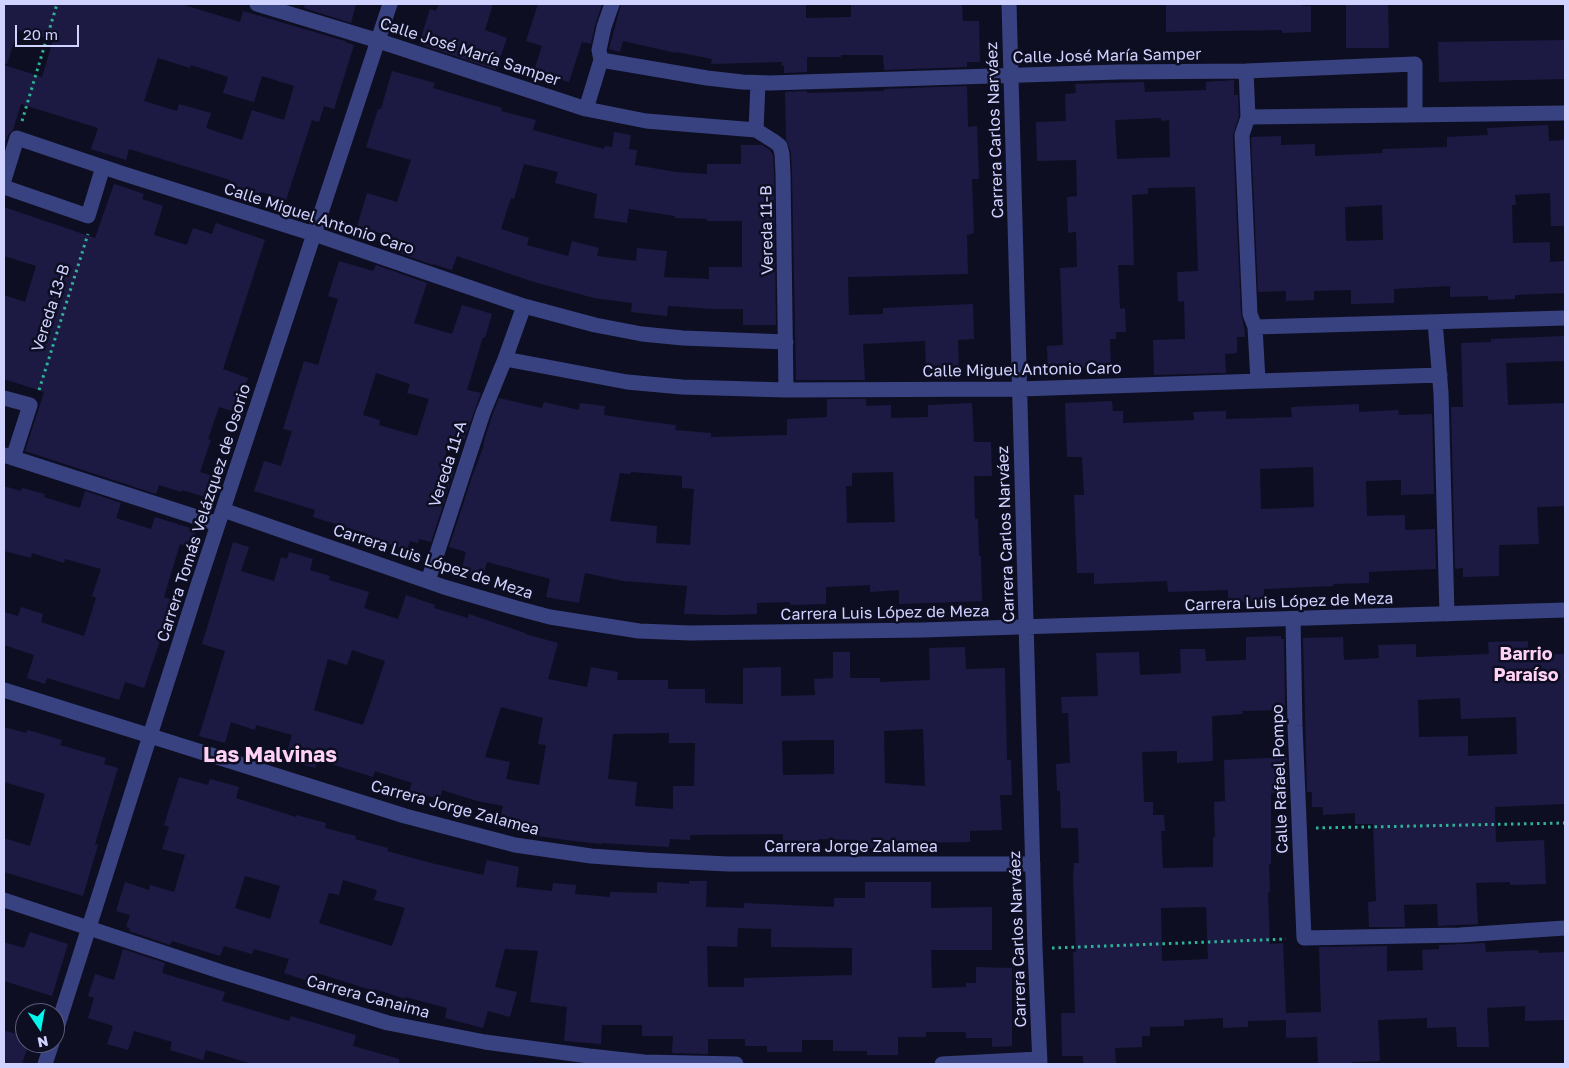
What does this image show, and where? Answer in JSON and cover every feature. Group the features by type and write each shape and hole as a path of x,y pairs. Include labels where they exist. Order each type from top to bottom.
{"street":[{"name":"Calle José María Samper","path":"256,4 379,41 586,109 646,121 756,130"},
{"name":"Carrera Tomás Velázquez de Osorio","path":"65,1003 218,524 390,4"},
{"path":"586,109 601,60 599,50 612,4"},
{"name":"Carrera Carlos Narváez","path":"1009,4 1035,949 1040,1062"},
{"name":"Calle José María Samper","path":"601,60 742,82 1246,71 1415,64 1415,114"},
{"path":"1246,71 1248,117 1242,135 1250,314 1255,327 1258,381"},
{"path":"756,130 758,82"},
{"path":"1248,117 1565,113"},
{"name":"Vereda 11-B","path":"756,130 780,146 782,154 786,342"},
{"name":"Calle Miguel Antonio Caro","path":"17,138 314,234 524,306 595,325 642,334 683,338 786,342"},
{"path":"4,180 17,138"},
{"path":"4,187 88,216 103,167"},
{"path":"505,359 524,306"},
{"path":"1255,327 1565,318"},
{"path":"1435,322 1440,376 1447,614"},
{"path":"786,342 786,390"},
{"name":"Calle Miguel Antonio Caro","path":"505,359 627,382 682,387 786,390 1020,389 1440,376"},
{"name":"Vereda 11-A","path":"428,581 483,413 505,359"},
{"path":"4,398 30,405 8,457 218,524"},
{"name":"Carrera Luis López de Meza","path":"223,510 428,581 489,600 550,617 639,631 690,633 1026,628 1565,610"},
{"name":"Calle Rafael Pompo","path":"1293,619 1304,938"},
{"name":"Carrera Jorge Zalamea","path":"4,690 405,816 507,842 553,851 638,860 728,864 1033,864"},
{"name":"Carrera Canaima","path":"4,900 222,972 388,1023 485,1042 589,1056 644,1062 736,1064"},
{"path":"1304,938 1460,935 1565,928"},
{"path":"942,1064 1040,1062"}],"path":[{"path":"17,138 57,4"},
{"name":"Vereda 13-B","path":"30,405 36,399 90,227 88,216"},
{"path":"1299,829 1565,823"},
{"path":"1035,949 1304,938"}],"building":[{"path":"4,4 181,4 240,22 243,11 354,45 334,109 324,106 319,122 312,120 286,200 261,192 257,203 225,194 230,180 129,149 126,160 91,149 98,128 21,104 13,130 8,135 4,146 4,65 42,77 53,40 18,30 7,64 4,64","holes":["158,58 190,68 191,65 228,77 223,93 254,102 262,76 294,86 284,120 252,110 242,140 206,128 211,113 179,104 177,111 144,101"]},
{"path":"305,4 356,4 351,23 304,8"},
{"path":"439,4 493,4 485,30 507,38 496,70 419,44 430,9 436,11"},
{"path":"538,4 602,4 591,44 582,42 569,82 534,71 542,46 526,41"},
{"path":"621,4 806,4 806,18 851,17 851,4 962,4 963,21 979,21 980,62 967,62 967,67 884,70 883,55 841,55 841,57 807,57 807,72 784,73 782,62 711,64 712,59 623,41 620,52 609,49"},
{"path":"1166,4 1302,4 1302,6 1311,6 1311,32 1282,33 1282,30 1166,32"},
{"path":"1346,4 1388,4 1389,48 1346,48"},
{"path":"1565,40 1565,79 1439,82 1438,42"},
{"path":"392,71 435,83 433,88 502,108 501,111 536,120 533,130 566,139 604,149 605,146 612,147 614,132 631,135 629,149 637,150 635,165 676,172 707,174 707,164 741,164 741,145 762,145 770,150 773,155 776,325 743,325 743,309 668,306 667,316 631,312 632,303 594,298 534,282 457,256 452,270 382,247 386,235 357,226 367,193 397,202 411,160 366,147 378,109 381,109","holes":["524,164 558,172 555,183 597,194 594,218 627,223 629,209 675,216 675,218 707,219 707,221 742,221 742,267 709,267 709,279 664,277 667,251 637,248 636,261 597,256 599,248 572,241 568,256 527,245 529,238 501,229 511,198 514,199"]},
{"path":"1234,80 1234,95 1238,95 1239,116 1233,135 1241,314 1245,337 1237,337 1237,353 1225,354 1226,373 1154,375 1153,340 1185,339 1184,301 1178,302 1177,272 1198,271 1195,187 1148,188 1148,194 1132,195 1134,265 1118,265 1120,309 1125,308 1126,332 1116,332 1116,339 1110,339 1111,367 1066,368 1066,374 1048,375 1047,346 1063,345 1060,268 1077,267 1076,232 1068,233 1067,197 1077,196 1076,160 1037,161 1036,122 1066,121 1065,94 1076,93 1075,84 1144,82 1145,92 1206,90 1206,82","holes":["1161,118 1161,121 1169,120 1170,157 1117,159 1115,120"]},
{"path":"967,86 968,127 977,126 979,179 972,179 974,233 967,235 968,274 848,277 849,315 883,314 883,308 973,304 974,339 958,340 959,370 926,371 925,341 863,344 865,380 796,380 792,174 791,152 786,139 785,92 884,91 884,89"},
{"path":"1548,125 1549,141 1565,140 1565,226 1551,226 1550,193 1515,195 1516,205 1512,205 1513,243 1550,242 1550,262 1565,261 1565,293 1515,295 1515,299 1488,300 1488,296 1450,297 1450,286 1394,289 1394,303 1351,304 1351,290 1314,291 1314,300 1286,301 1286,291 1258,292 1251,137 1281,136 1281,145 1315,144 1315,156 1383,153 1382,149 1447,147 1447,137 1488,135 1487,128","holes":["1382,205 1383,240 1346,241 1345,207"]},
{"path":"114,184 144,194 142,199 163,206 154,235 187,245 193,228 212,234 216,223 265,240 223,369 248,378 236,412 219,407 208,439 211,440 200,472 215,477 208,498 159,485 156,494 25,451 44,392 4,379 4,295 25,302 36,266 4,256 4,207 95,238"},
{"path":"339,261 373,271 376,265 427,283 414,323 452,334 462,305 492,314 467,390 481,393 464,440 451,436 442,467 454,471 431,542 419,539 418,543 410,541 407,550 367,537 368,534 313,517 315,510 254,491 264,461 281,466 292,431 283,429 304,361 318,365 338,299 328,296","holes":["376,373 410,384 407,393 429,399 417,436 379,425 380,420 363,415"]},
{"path":"1565,336 1565,361 1506,363 1508,405 1565,403 1565,506 1537,507 1539,544 1499,545 1499,576 1463,577 1463,568 1455,569 1451,407 1463,407 1461,343 1491,342 1491,339"},
{"path":"499,398 542,408 544,402 579,410 580,403 605,406 604,415 676,425 675,430 711,433 711,437 787,435 787,419 827,417 827,399 866,399 866,406 891,405 891,418 928,417 928,405 972,403 974,442 991,442 992,476 974,476 975,519 978,519 979,556 981,556 982,601 899,604 899,590 870,592 870,585 826,587 826,604 790,605 790,602 757,603 757,614 684,614 687,586 623,581 585,573 579,603 546,597 550,579 487,562 483,578 461,572 466,552 449,547","holes":["631,472 682,476 682,488 694,489 690,545 656,543 657,526 610,521 620,473 631,474","893,472 895,522 847,523 846,486 852,486 852,473"]},
{"path":"1112,401 1113,411 1123,411 1123,423 1194,420 1193,412 1226,411 1226,419 1292,417 1291,407 1359,404 1359,412 1398,410 1399,415 1432,414 1434,494 1401,495 1401,480 1366,481 1367,516 1405,515 1405,530 1435,529 1436,569 1369,572 1369,583 1264,589 1264,601 1228,602 1228,590 1168,592 1167,581 1094,584 1094,573 1077,573 1074,495 1084,495 1082,457 1067,457 1065,403","holes":["1313,467 1314,507 1261,509 1260,469"]},
{"path":"4,486 21,491 22,488 45,494 44,497 80,508 85,491 121,503 116,518 151,529 155,517 196,530 191,547 180,544 164,597 173,600 167,620 171,621 164,643 160,641 144,688 125,682 119,700 47,678 45,684 27,678 34,655 4,645 4,612 18,616 21,607 43,614 41,622 84,636 96,598 92,596 101,569 65,559 64,563 32,553 31,558 4,551"},
{"path":"233,542 249,547 241,571 274,581 281,557 287,559 289,552 313,559 310,570 330,576 329,580 369,592 364,608 398,619 406,595 435,605 434,608 468,618 469,614 525,634 558,643 548,679 587,687 591,667 618,672 617,680 668,680 668,689 705,689 705,703 743,704 743,668 781,667 781,696 815,695 814,679 833,678 833,652 850,652 850,678 880,678 880,682 930,680 929,648 965,647 966,669 1005,668 1007,760 1011,760 1012,795 1000,795 1002,830 970,831 970,842 923,843 884,840 884,848 858,848 858,840 818,839 818,842 783,843 783,834 690,835 690,840 670,839 669,847 602,844 531,835 532,830 499,823 503,806 477,801 442,790 440,799 409,791 412,783 375,771 373,777 318,760 315,768 285,759 292,735 256,725 255,730 231,722 225,743 199,736 225,651 202,644","holes":["352,650 385,661 363,725 314,710 328,659 347,665","501,707 543,718 538,744 546,745 539,785 506,779 510,762 485,757","923,729 925,786 885,783 884,731","669,733 669,743 695,743 694,786 673,786 673,809 635,806 637,782 608,779 613,734","834,740 834,774 783,775 782,741"]},
{"path":"1281,636 1281,639 1284,639 1285,710 1242,711 1243,714 1212,716 1213,761 1177,763 1177,751 1142,752 1144,802 1153,802 1153,815 1164,815 1165,831 1161,831 1163,868 1213,867 1213,837 1215,837 1214,802 1225,801 1224,760 1287,757 1288,792 1271,793 1271,864 1269,864 1270,892 1268,892 1270,944 1283,943 1286,1013 1321,1012 1319,947 1387,946 1387,971 1423,970 1422,950 1439,949 1439,945 1485,943 1486,952 1538,950 1538,953 1565,952 1565,1020 1525,1021 1525,1006 1487,1008 1489,1047 1457,1047 1456,1027 1427,1028 1427,1018 1378,1020 1380,1061 1352,1062 1352,1064 1318,1064 1317,1037 1286,1038 1286,1020 1248,1021 1248,1027 1223,1028 1223,1018 1184,1020 1184,1026 1150,1027 1150,1036 1142,1036 1142,1047 1115,1048 1116,1064 1083,1064 1083,1056 1062,1056 1061,1013 1075,1013 1073,952 1076,952 1073,877 1074,863 1079,863 1078,828 1061,828 1060,791 1057,791 1056,764 1070,763 1068,713 1062,713 1061,697 1098,696 1096,653 1139,652 1140,675 1181,673 1180,649 1205,649 1206,661 1246,660 1246,637","holes":["1206,907 1208,959 1162,961 1161,908"]},
{"path":"1343,637 1344,660 1379,658 1378,645 1416,644 1416,657 1489,654 1488,642 1528,641 1528,655 1565,654 1565,804 1495,807 1496,842 1544,840 1546,884 1510,885 1510,882 1476,883 1478,924 1438,926 1437,904 1404,905 1405,927 1369,927 1368,902 1376,901 1373,824 1355,824 1355,813 1323,815 1323,807 1312,807 1312,792 1307,792 1303,638","holes":["1460,698 1461,719 1516,717 1517,754 1468,756 1468,736 1419,737 1418,700"]},
{"path":"4,727 26,733 28,730 62,740 60,745 106,758 104,764 118,768 95,844 98,845 83,896 4,872 4,838 30,846 45,794 4,782"},
{"path":"179,777 208,785 210,779 239,787 236,798 296,817 296,815 326,823 325,828 356,836 355,839 388,848 387,851 483,875 487,860 519,867 516,887 552,891 553,883 576,885 575,894 610,897 610,892 657,893 657,882 689,884 689,881 707,881 706,907 744,908 744,903 834,907 834,898 865,898 865,882 931,882 931,908 992,907 992,950 931,950 932,988 966,987 966,983 976,983 976,967 1012,968 1012,1046 992,1047 992,1038 966,1038 966,1032 926,1032 926,1037 898,1037 898,1055 867,1055 867,1051 833,1051 833,1040 802,1040 802,1052 767,1052 767,1046 745,1046 745,1039 708,1039 708,1054 672,1053 673,1036 642,1036 642,1025 602,1025 601,1044 564,1041 567,1007 530,1002 538,951 505,949 495,987 517,992 510,1017 488,1011 483,1028 445,1018 447,1008 405,997 405,999 375,989 374,991 317,973 314,983 284,973 289,959 254,949 252,954 224,946 220,956 172,941 170,945 129,931 130,928 126,927 130,915 116,911 125,882 149,890 150,885 174,892 185,855 162,849 169,827 164,825","holes":["245,876 280,886 270,919 235,908","343,880 377,890 374,900 405,908 392,946 319,923 329,893 339,895","738,928 771,929 771,947 852,948 852,975 744,978 744,987 708,987 707,946 737,947"]},
{"path":"30,932 68,944 52,996 4,981 4,942 24,948"},
{"path":"123,949 165,963 162,973 225,992 222,1001 289,1021 291,1016 356,1035 353,1046 399,1059 399,1064 252,1064 206,1050 203,1060 170,1050 172,1042 134,1031 128,1050 107,1044 113,1026 88,1018 94,998 88,996 95,974 114,980"},
{"path":"6,1031 15,1033 15,1053 26,1053 22,1064 4,1064 4,1039"}],"district":[{"name":"Barrio Paraíso","path":"1526,664"},
{"name":"Las Malvinas","path":"270,755"}]}
